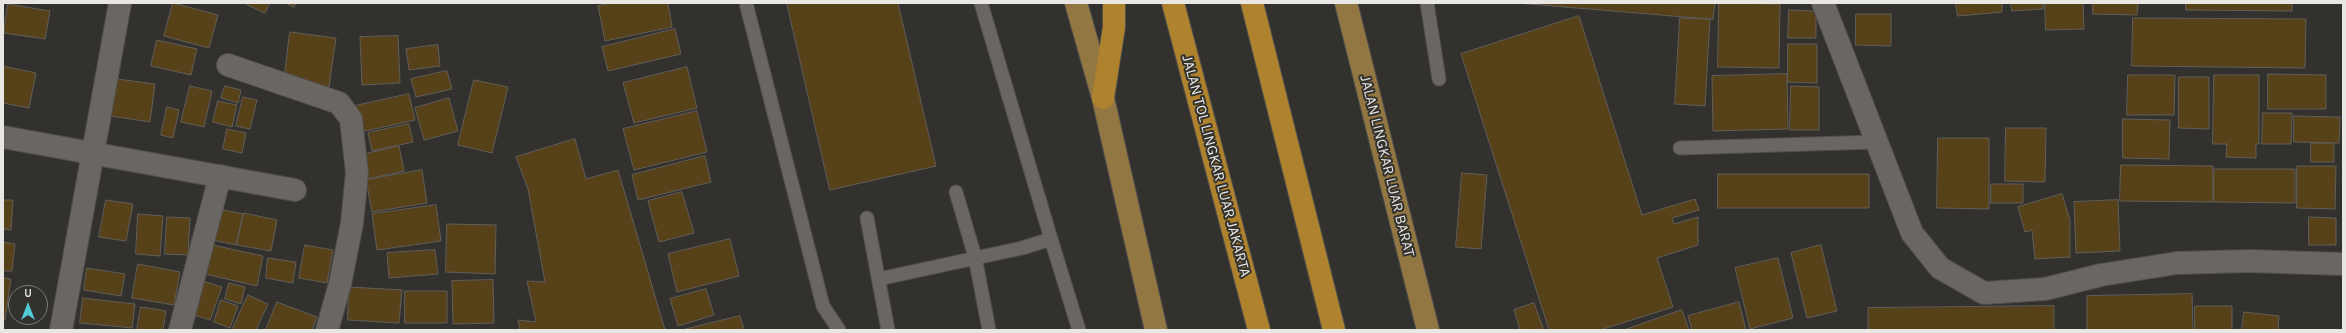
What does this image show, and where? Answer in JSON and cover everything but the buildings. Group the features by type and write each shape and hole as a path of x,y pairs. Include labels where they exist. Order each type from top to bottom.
{"highway":[{"path":"1103,98 1114,27 1114,3"},
{"name":"JALAN TOL LINGKAR LUAR JAKARTA","path":"1173,3 1259,330"},
{"path":"1252,3 1334,330"}],"main road":[{"path":"1076,3 1103,98 1156,330"},
{"name":"JALAN LINGKAR LUAR BARAT","path":"1346,3 1428,330"}],"street":[{"path":"61,330 120,3"},
{"path":"1823,3 1875,142 1912,233 1940,268 1984,293 2045,289 2101,275 2177,263 2249,261 2343,264"},
{"path":"228,65 339,103 351,119 357,173 352,223 340,284 327,330"},
{"path":"3,137 295,190"},
{"path":"180,330 220,176"}],"lane":[{"path":"746,3 823,306 839,330"},
{"path":"981,3 1079,330"},
{"path":"1427,3 1439,79"},
{"path":"1680,148 1875,142"},
{"path":"956,192 975,257 989,330"},
{"path":"867,218 888,330"},
{"path":"879,279 1022,248 1051,239"}]}
